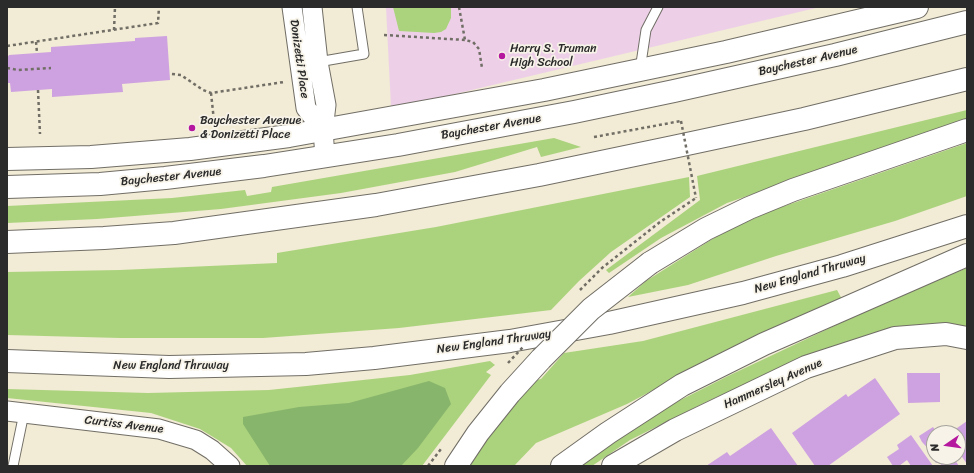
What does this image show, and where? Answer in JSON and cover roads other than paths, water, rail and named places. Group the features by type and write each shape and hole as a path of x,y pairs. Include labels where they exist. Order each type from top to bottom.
{"main road":[{"path":"7,160 91,157 190,148 323,130 482,102 640,70 824,30 917,7"},
{"name":"Baychester Avenue","path":"7,187 93,184 165,178 325,157 618,103 835,55 967,22"},
{"path":"7,242 174,233 299,217 382,204 539,175 673,147 804,119 967,79"},
{"path":"456,466 478,433 510,393 541,359 591,309 650,263 706,229 749,208 793,190 967,130"},
{"name":"New England Thruway","path":"7,361 169,368 306,364 374,358 510,341 609,324 743,293 842,266 967,226"},
{"path":"562,466 608,433 682,385 764,344 967,254"},
{"name":"Hammersley Avenue","path":"613,466 675,430 806,367 895,338 946,334 967,338"}],"street":[{"name":"Donizetti Place","path":"292,7 306,108 323,130"},
{"name":"Donizetti Place","path":"312,7 318,62 326,105 323,130 325,157"},
{"name":"Curtiss Avenue","path":"16,412 159,428 183,435 212,450 230,466"}],"lane":[{"path":"318,62 364,54 357,7"},
{"path":"640,70 646,30 658,7"},
{"path":"13,466 16,412"}],"place":[{"name":"Harry S. Truman High School","path":"502,56"},
{"name":"Baychester Avenue & Donizetti Place","path":"192,128"}]}
